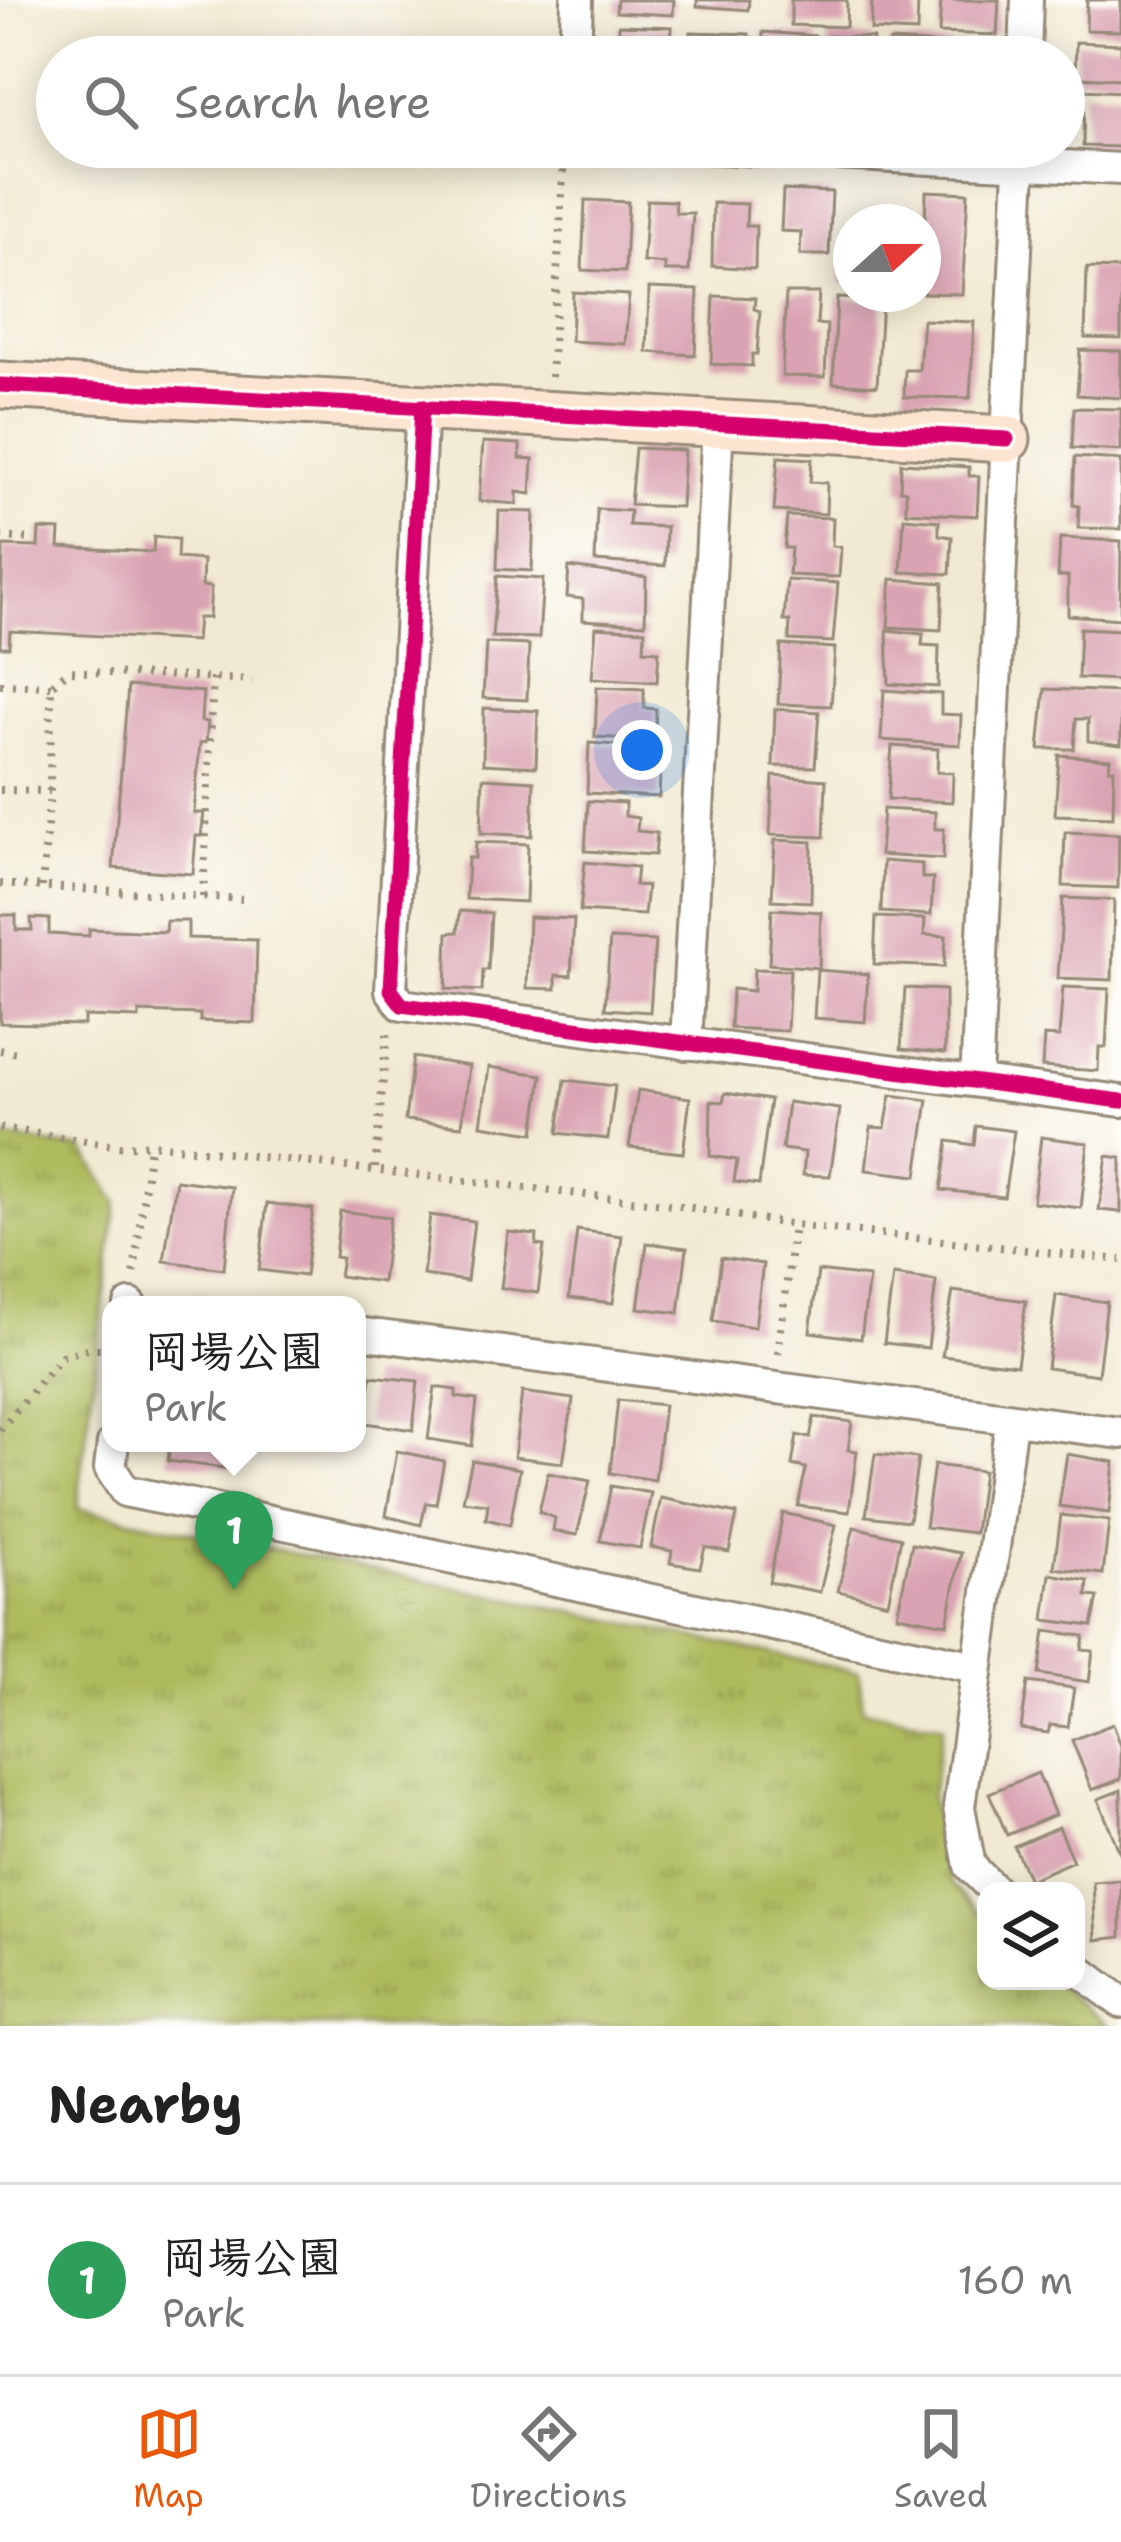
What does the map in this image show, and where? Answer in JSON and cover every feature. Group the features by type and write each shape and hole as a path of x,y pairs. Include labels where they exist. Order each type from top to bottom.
{"street":[{"path":"576,36 577,0"},
{"path":"1026,36 1027,0"},
{"path":"1085,164 1121,169"},
{"path":"976,1081 1019,168"},
{"path":"0,385 1007,439"},
{"path":"422,406 391,990 402,1005 1121,1101"},
{"path":"686,1044 718,424"},
{"path":"366,1334 1121,1433"},
{"path":"986,1882 970,1866 959,1807 1011,1421"},
{"path":"112,1452 110,1468 125,1491 976,1667"},
{"path":"1085,1974 1121,2002"}],"path":[{"path":"548,415 563,168"},
{"path":"0,537 34,539"},
{"path":"0,684 51,686 68,671 252,680"},
{"path":"203,896 214,677"},
{"path":"42,886 50,791 51,686"},
{"path":"0,790 50,791"},
{"path":"0,884 242,899"},
{"path":"375,1168 391,990"},
{"path":"0,1050 23,1054"},
{"path":"0,1127 125,1147 150,1144 375,1168 794,1225 1121,1260"},
{"path":"131,1296 150,1144"},
{"path":"778,1359 794,1225"},
{"path":"0,1430 62,1356 102,1349"}],"green space":[{"path":"0,1137 83,1149 117,1202 77,1508 859,1672 863,1710 943,1725 931,1797 951,1884 977,1910 977,1990 1064,1990 1109,2026 0,2026"}],"building":[{"path":"617,0 674,0 673,15 616,12"},
{"path":"697,0 749,0 748,10 697,6"},
{"path":"791,0 847,0 846,27 791,25"},
{"path":"872,0 918,0 917,32 871,30"},
{"path":"941,0 999,0 997,35 939,33"},
{"path":"1087,0 1121,0 1121,31 1086,30"},
{"path":"619,25 672,27 671,36 619,36"},
{"path":"691,32 749,34 749,36 691,36"},
{"path":"763,32 816,36 763,36"},
{"path":"1085,42 1121,44 1121,79 1085,77"},
{"path":"1085,90 1121,92 1121,147 1085,146"},
{"path":"783,190 832,192 829,255 800,255 801,232 781,231"},
{"path":"926,191 968,193 962,294 941,293 941,204 926,204"},
{"path":"585,200 628,202 625,272 582,270"},
{"path":"647,200 675,201 676,213 693,213 689,271 665,271 665,264 643,262"},
{"path":"713,203 747,204 746,226 756,226 755,269 712,266"},
{"path":"1087,268 1121,269 1121,339 1085,338"},
{"path":"649,288 698,290 695,355 647,352"},
{"path":"573,292 629,295 625,344 571,341"},
{"path":"786,293 819,293 817,324 827,325 825,377 782,376"},
{"path":"714,296 755,298 754,309 760,311 752,366 711,364"},
{"path":"836,312 881,312 877,386 833,383"},
{"path":"923,320 974,322 970,398 904,397 905,370 919,370"},
{"path":"1080,350 1121,351 1121,398 1077,395"},
{"path":"1074,408 1121,409 1121,451 1072,448"},
{"path":"483,442 520,444 520,458 533,459 531,494 517,492 517,504 479,501"},
{"path":"635,448 684,450 681,507 630,505"},
{"path":"778,457 812,459 810,482 827,483 826,514 774,511"},
{"path":"1075,457 1121,460 1121,529 1078,528 1079,506 1073,505"},
{"path":"901,463 969,467 969,476 979,476 977,516 906,512 906,491 900,490"},
{"path":"597,509 630,511 629,525 666,527 665,566 595,561"},
{"path":"499,511 534,512 532,571 497,569"},
{"path":"787,516 833,518 832,546 841,547 839,577 789,575 791,548 784,548"},
{"path":"904,518 939,521 939,535 952,537 950,574 901,572"},
{"path":"39,529 60,530 59,547 153,552 154,537 178,539 177,558 203,560 202,586 211,587 209,618 198,618 196,641 10,631 9,647 0,647 3,546 38,547"},
{"path":"1060,538 1121,541 1120,619 1068,615 1068,576 1058,576"},
{"path":"569,567 646,577 645,624 583,620 583,599 567,597"},
{"path":"497,576 543,579 539,638 492,637"},
{"path":"891,579 943,583 941,630 888,627"},
{"path":"787,580 838,583 833,642 789,640 790,621 784,621"},
{"path":"596,627 645,630 644,650 659,651 657,682 592,678"},
{"path":"1080,628 1121,630 1121,680 1078,678"},
{"path":"887,630 923,634 922,645 939,646 938,687 889,684"},
{"path":"486,643 529,645 527,700 483,698"},
{"path":"781,645 835,648 831,706 778,704"},
{"path":"128,686 203,692 201,721 208,722 206,742 200,743 194,813 204,813 201,836 196,836 193,874 113,868"},
{"path":"597,687 644,689 644,708 656,709 655,740 595,737"},
{"path":"1045,689 1121,692 1121,745 1088,741 1088,719 1076,719 1074,749 1039,749"},
{"path":"884,690 941,694 941,714 961,715 960,745 881,740"},
{"path":"484,708 538,711 536,767 483,764"},
{"path":"775,709 819,712 815,767 773,766"},
{"path":"589,743 629,746 628,758 640,759 640,774 660,776 659,797 587,793"},
{"path":"892,746 938,749 937,772 953,773 952,802 888,799"},
{"path":"1059,755 1110,759 1113,817 1055,815"},
{"path":"773,776 826,780 824,837 770,835"},
{"path":"483,778 534,781 532,836 481,833"},
{"path":"588,801 625,803 625,816 638,818 637,831 657,833 655,855 585,851"},
{"path":"883,809 935,812 935,829 944,829 943,859 880,855"},
{"path":"1065,832 1119,834 1118,888 1063,886"},
{"path":"775,840 812,842 811,902 772,900"},
{"path":"476,842 528,844 526,902 466,899 468,858 475,858"},
{"path":"883,861 922,864 922,878 933,878 931,915 881,912"},
{"path":"585,862 637,867 635,885 647,886 644,915 580,911"},
{"path":"1063,898 1114,900 1112,980 1058,978"},
{"path":"772,909 821,912 819,968 769,964"},
{"path":"460,911 491,913 482,991 446,989 448,933 458,932"},
{"path":"0,915 16,915 16,930 32,930 31,918 49,919 49,934 89,936 89,929 165,932 166,921 188,921 188,938 257,940 255,1023 200,1021 200,1014 139,1012 139,1018 84,1016 84,1025 0,1023"},
{"path":"529,917 574,919 571,976 556,975 556,989 527,988"},
{"path":"876,917 925,919 924,935 946,936 944,967 874,964"},
{"path":"610,939 655,941 650,1012 605,1009"},
{"path":"754,969 790,970 787,1031 730,1028 732,989 753,991"},
{"path":"817,970 868,974 865,1022 814,1018"},
{"path":"1063,987 1109,989 1106,1047 1099,1047 1098,1071 1042,1067 1044,1036 1059,1037"},
{"path":"905,988 945,990 945,1053 901,1049"},
{"path":"413,1057 469,1066 462,1126 405,1120"},
{"path":"489,1067 542,1075 534,1133 481,1125"},
{"path":"565,1080 615,1086 608,1139 558,1133"},
{"path":"638,1090 690,1098 683,1153 629,1147"},
{"path":"725,1093 770,1100 759,1185 734,1182 737,1160 710,1156 711,1101 723,1102"},
{"path":"891,1095 928,1100 917,1176 866,1170 871,1127 885,1128"},
{"path":"788,1102 840,1109 830,1176 803,1175 805,1152 782,1149"},
{"path":"976,1126 1014,1131 1004,1197 941,1190 948,1141 974,1145"},
{"path":"1041,1137 1088,1143 1081,1208 1033,1202"},
{"path":"1107,1156 1121,1158 1121,1212 1099,1210"},
{"path":"176,1180 232,1187 224,1269 164,1261"},
{"path":"267,1203 313,1209 305,1276 259,1270"},
{"path":"340,1211 390,1217 382,1282 339,1276 342,1258 335,1257"},
{"path":"430,1215 474,1221 467,1281 423,1275"},
{"path":"577,1230 622,1236 613,1303 569,1298"},
{"path":"508,1232 537,1235 536,1245 544,1246 538,1293 501,1288"},
{"path":"647,1243 687,1248 679,1313 638,1308"},
{"path":"721,1258 763,1264 755,1327 713,1321"},
{"path":"818,1271 869,1277 861,1339 810,1332"},
{"path":"893,1275 936,1281 928,1348 884,1343"},
{"path":"953,1291 1026,1301 1017,1365 942,1356"},
{"path":"1056,1295 1107,1302 1098,1375 1047,1368"},
{"path":"371,1376 418,1381 413,1430 366,1423"},
{"path":"435,1387 477,1400 472,1446 428,1439"},
{"path":"522,1392 573,1399 563,1463 514,1457"},
{"path":"618,1400 664,1405 655,1480 610,1473"},
{"path":"814,1417 852,1422 848,1450 857,1451 849,1512 798,1506 806,1468 792,1465 797,1435 810,1438"},
{"path":"397,1451 444,1461 436,1504 426,1503 421,1525 386,1516"},
{"path":"169,1452 235,1452 232,1469 168,1461"},
{"path":"875,1454 918,1458 909,1521 866,1516"},
{"path":"1067,1454 1114,1462 1109,1513 1059,1506"},
{"path":"472,1460 520,1469 510,1525 486,1519 488,1504 463,1501"},
{"path":"934,1465 983,1471 975,1533 925,1527"},
{"path":"548,1473 590,1481 577,1535 553,1531 555,1518 539,1512"},
{"path":"611,1486 651,1493 640,1548 600,1541"},
{"path":"661,1498 737,1514 729,1552 705,1547 700,1568 670,1563 672,1551 651,1547"},
{"path":"783,1513 836,1525 820,1592 769,1582"},
{"path":"1061,1515 1109,1521 1103,1574 1054,1568"},
{"path":"854,1527 901,1538 888,1603 838,1591"},
{"path":"912,1544 961,1553 947,1624 897,1615"},
{"path":"1050,1574 1088,1581 1087,1596 1098,1597 1092,1626 1044,1620"},
{"path":"1045,1631 1084,1636 1082,1650 1093,1651 1089,1682 1039,1674"},
{"path":"1028,1682 1074,1688 1068,1727 1050,1725 1048,1733 1021,1729"},
{"path":"1113,1724 1121,1746 1121,1779 1092,1790 1072,1740"},
{"path":"1038,1773 1055,1815 1007,1835 989,1793"},
{"path":"1121,1790 1121,1856 1098,1799"},
{"path":"1058,1827 1073,1861 1029,1880 1014,1846"},
{"path":"1121,1880 1121,1937 1096,1940 1093,1882"}],"cycle path":[{"path":"0,385 1007,439"},
{"path":"422,406 391,990 402,1005 1121,1101"}],"place":[{"name":"岡場公園","path":"234,1590"}]}
